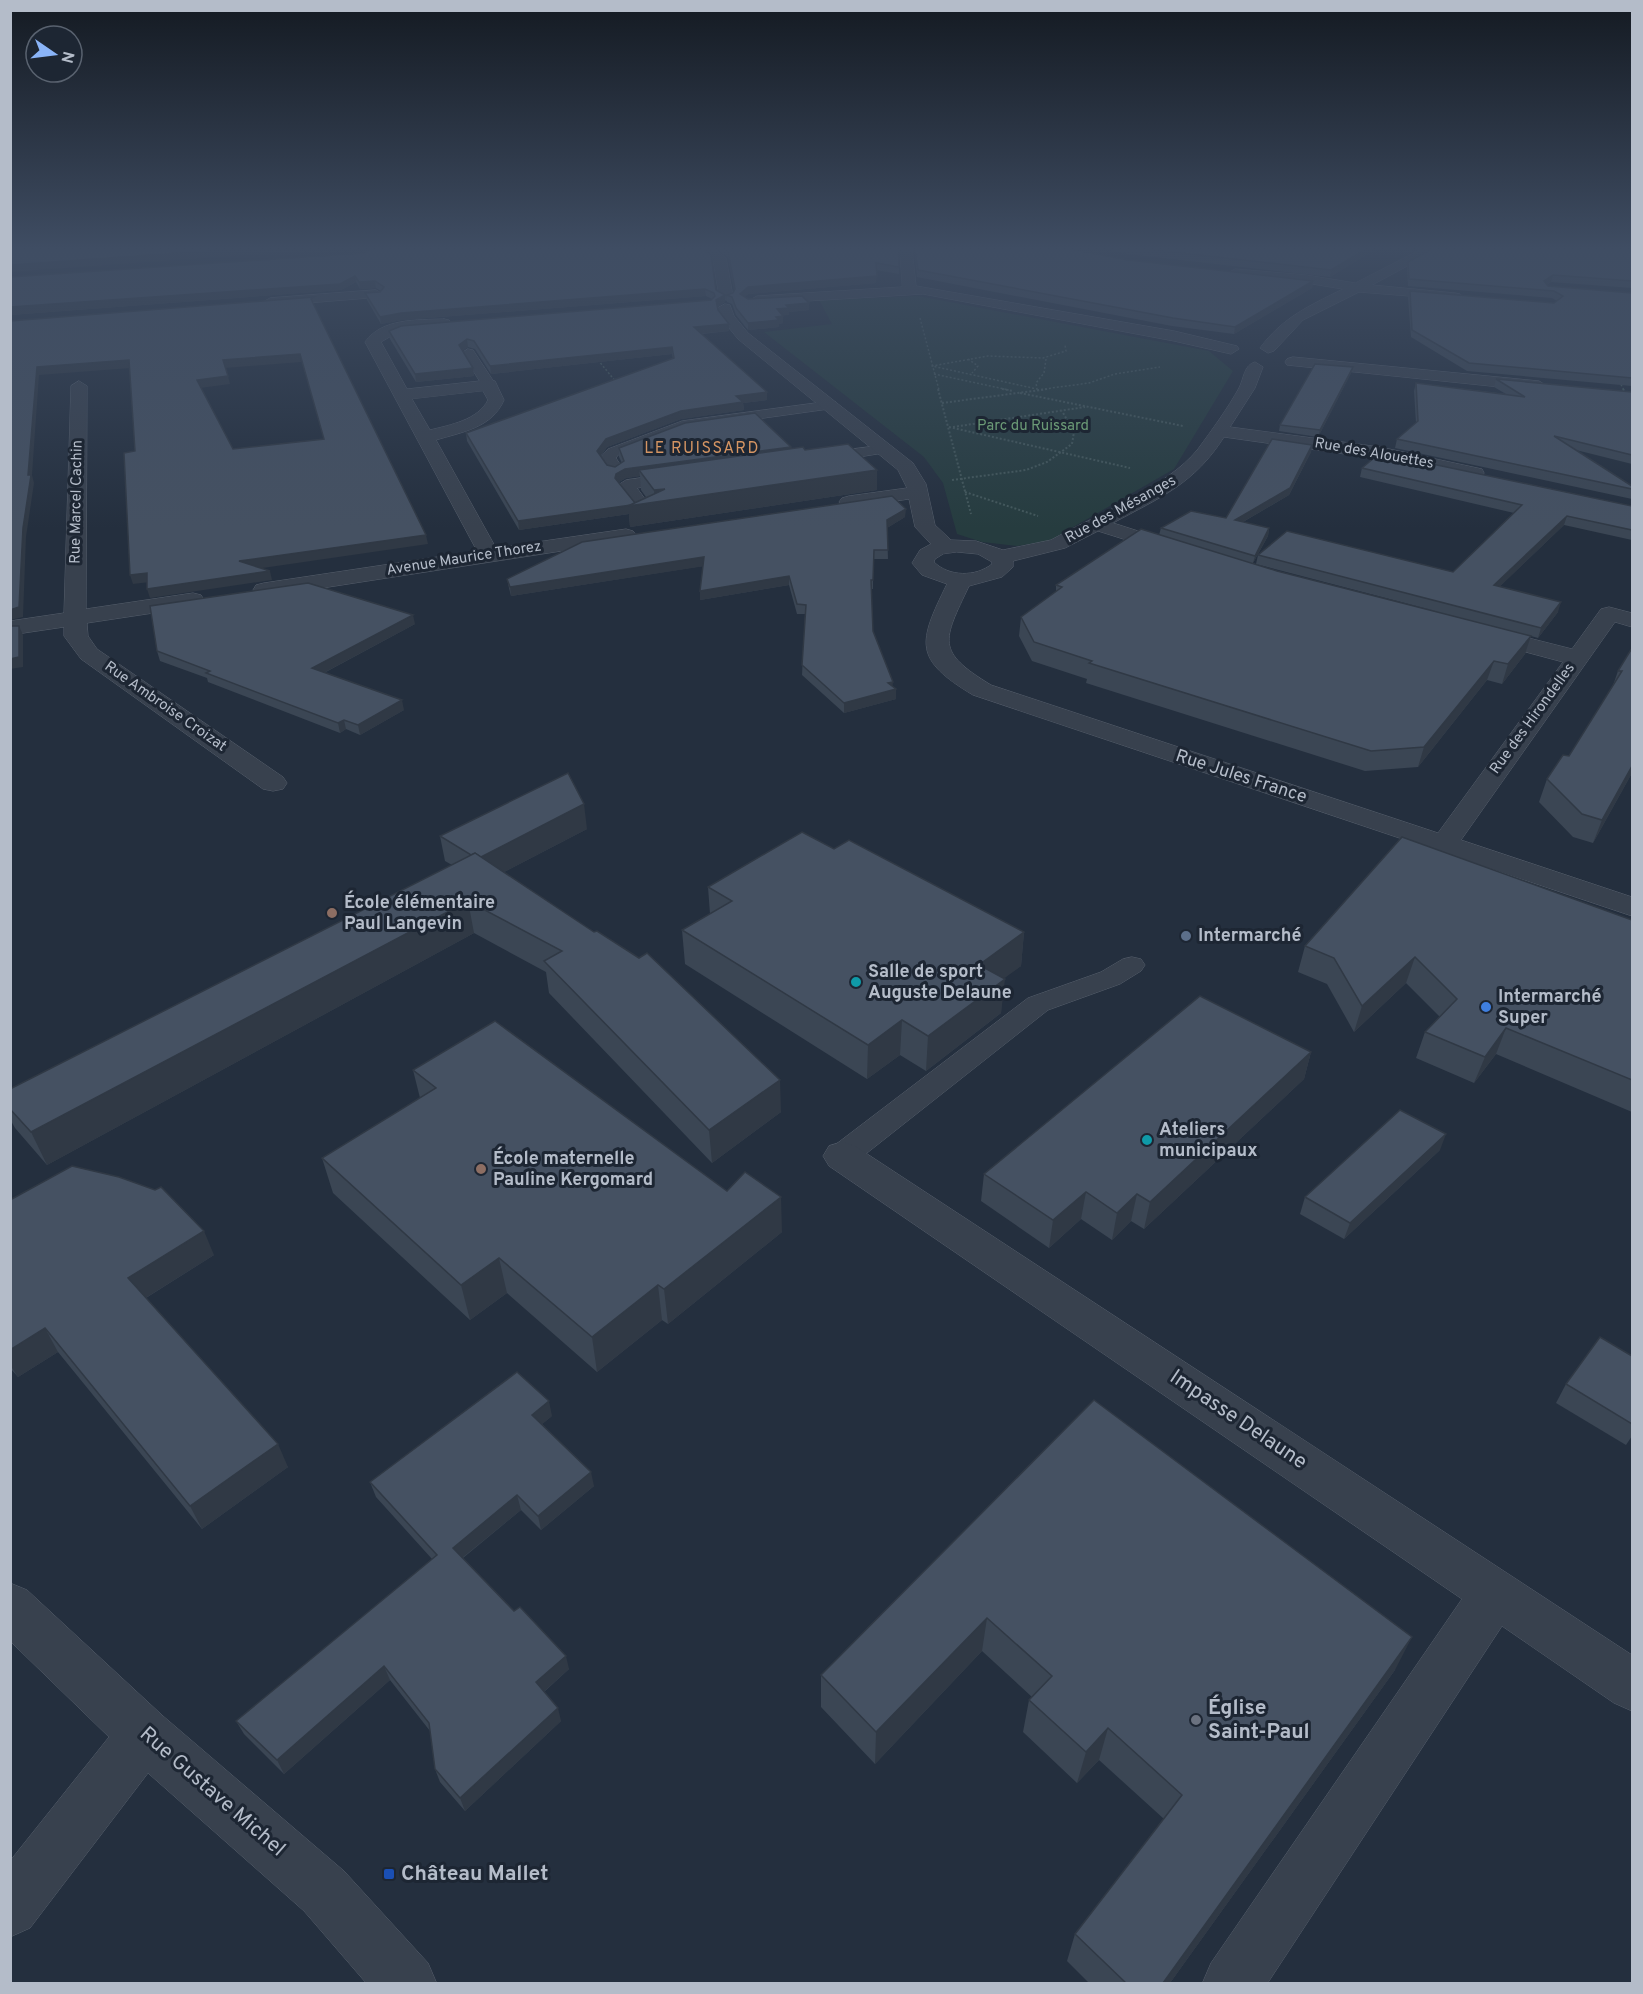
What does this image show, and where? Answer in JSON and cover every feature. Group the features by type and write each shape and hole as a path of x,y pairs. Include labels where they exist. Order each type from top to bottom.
{"street":[{"path":"374,342 490,555"},
{"path":"751,342 906,467 917,488 925,527 946,547"},
{"path":"1198,342 1268,367 1293,362 1556,387"},
{"path":"1230,355 1256,347 1264,342"},
{"path":"1256,347 1289,354 1294,359 1293,362"},
{"name":"Rue des Mésanges","path":"1000,557 1047,548 1180,478 1201,458 1246,388 1268,367"},
{"path":"401,395 489,385 496,400 489,412 468,424 427,437"},
{"name":"Rue Marcel Cachin","path":"75,618 79,387"},
{"name":"Rue des Alouettes","path":"1219,431 1380,453 1494,477"},
{"path":"835,504 917,488"},
{"path":"1090,527 1194,555"},
{"name":"Avenue Maurice Thorez","path":"241,593 646,532"},
{"path":"946,547 974,547 990,551 1000,557 1003,565 994,574 979,578 961,579 933,572 923,563 928,553 946,547"},
{"name":"Rue Jules France","path":"961,579 940,619 936,648 945,662 973,685 993,695 1632,906"},
{"path":"10,628 217,597"},
{"name":"Rue des Hirondelles","path":"1444,844 1609,614 1632,620"},
{"name":"Rue Ambroise Croizat","path":"75,618 76,636 89,654 273,783"},
{"path":"1464,629 1577,658"},
{"name":"Impasse Delaune","path":"842,1156 1632,1684"},
{"path":"1232,1983 1496,1592"},
{"name":"Rue Gustave Michel","path":"10,1607 144,1735 324,1891 407,1983"},
{"path":"10,1908 144,1735"}],"lane":[{"path":"468,353 489,385"},
{"path":"615,469 609,458 613,452 666,429 831,405"},
{"path":"803,460 885,449"},
{"path":"645,510 626,485 697,475"},
{"path":"842,1156 1038,1004 1064,992 1106,981 1132,965"}],"path":[{"path":"926,342 971,516"},
{"path":"932,366 967,359 1009,355 1046,359 1046,369 1036,383 1037,389"},
{"path":"942,403 1089,383 1138,369 1230,355"},
{"path":"595,356 651,423 666,429"},
{"path":"967,359 978,366 972,373"},
{"path":"932,366 1037,389"},
{"path":"934,374 1087,407 1219,431"},
{"path":"1616,378 1624,378"},
{"path":"949,428 1087,407"},
{"path":"917,488 962,477 1001,475 1026,470 1063,453 1072,444 1074,432 1062,411"},
{"path":"949,428 1130,468"},
{"path":"965,492 1090,527"}],"green space":[{"name":"Parc du Ruissard","path":"777,342 1162,342 1209,351 1233,371 1174,469 1049,541 1017,546 982,542 957,534 943,483 924,457"}],"building":[{"path":"10,342 332,342 426,535 239,561 270,571 147,589 147,573 130,575 124,453 135,451 129,360 37,367 28,475 31,475 23,528 19,607 10,610","holes":["300,354 324,439 233,449 197,380 228,376 223,360"]},
{"path":"396,342 463,342 459,345 473,368 415,374"},
{"path":"475,342 711,342 767,392 736,396 743,402 681,411 606,439 597,451 607,465 615,467 624,461 619,448 685,423 755,413 791,447 625,469 616,474 615,478 635,503 631,505 518,521 466,433 674,358 672,347 490,366"},
{"path":"1433,342 1632,342 1632,378 1469,363"},
{"path":"1315,364 1353,367 1320,430 1280,425"},
{"path":"1496,379 1632,392 1632,455 1554,436 1632,486 1632,489 1397,439 1418,421 1416,383 1525,397"},
{"path":"1272,439 1312,445 1290,488 1235,520 1269,528 1255,556 1161,528 1191,511 1226,518"},
{"path":"848,444 877,470 628,506 665,489 654,490 639,470 803,447 805,450"},
{"path":"1380,453 1632,506 1632,530 1567,516 1494,585 1561,602 1541,628 1258,555 1287,531 1453,572 1522,505 1362,468"},
{"path":"892,496 906,509 887,520 888,550 874,550 873,580 871,580 873,631 893,682 888,683 896,689 844,703 802,665 806,605 797,604 789,576 700,591 704,557 510,587 507,579 582,542"},
{"path":"1141,529 1277,571 1531,636 1508,664 1494,661 1424,747 1371,751 1089,663 1092,661 1034,642 1021,617 1062,587 1056,585"},
{"path":"308,583 413,615 312,668 402,700 358,725 344,720 338,723 206,673 210,671 157,651 150,606"},
{"path":"10,626 19,626 19,657 10,659"},
{"path":"1632,648 1632,766 1602,820 1582,814 1547,779 1563,755 1569,756 1622,671 1618,671"},
{"path":"568,773 584,804 481,857 475,853 471,855 440,836"},
{"name":"Salle de sport Auguste Delaune","path":"802,832 834,849 849,840 1024,932 979,965 1005,979 928,1036 902,1020 868,1045 682,930 732,901 708,887"},
{"name":"Intermarché Super","path":"1402,837 1632,920 1632,1080 1506,1028 1485,1057 1425,1032 1457,999 1415,957 1362,1006 1334,958 1305,946"},
{"path":"475,853 594,932 597,931 639,958 647,953 780,1080 709,1130 544,961 562,951 468,901 31,1132 10,1109 10,1089"},
{"name":"Ateliers municipaux","path":"1200,996 1311,1052 1150,1202 1137,1194 1117,1213 1086,1192 1053,1220 984,1174"},
{"path":"495,1021 727,1191 745,1172 781,1197 664,1289 658,1285 592,1337 499,1258 461,1285 322,1158 436,1088 413,1070"},
{"path":"1400,1110 1446,1134 1350,1223 1305,1197"},
{"path":"72,1166 119,1177 155,1190 161,1187 204,1231 128,1278 278,1444 190,1506 45,1328 10,1350 10,1200"},
{"path":"1600,1337 1632,1356 1632,1424 1566,1384"},
{"path":"517,1372 549,1401 532,1415 591,1472 538,1516 517,1495 453,1548 514,1611 520,1607 566,1656 536,1682 558,1708 460,1798 435,1769 429,1723 384,1666 277,1760 236,1721 437,1555 370,1482"},
{"name":"Église Saint-Paul","path":"1094,1400 1412,1637 1163,1983 1126,1983 1075,1934 1182,1795 1108,1728 1086,1752 1029,1700 1052,1676 987,1618 876,1732 821,1675"}],"place":[{"name":"École élémentaire Paul Langevin","path":"332,913"},
{"name":"Intermarché","path":"1186,936"},
{"name":"Salle de sport Auguste Delaune","path":"856,982"},
{"name":"Intermarché Super","path":"1486,1007"},
{"name":"Ateliers municipaux","path":"1147,1140"},
{"name":"École maternelle Pauline Kergomard","path":"481,1169"},
{"name":"Église Saint-Paul","path":"1196,1720"},
{"name":"Château Mallet","path":"389,1874"}],"district":[{"name":"LE RUISSARD","path":"702,449"}]}
